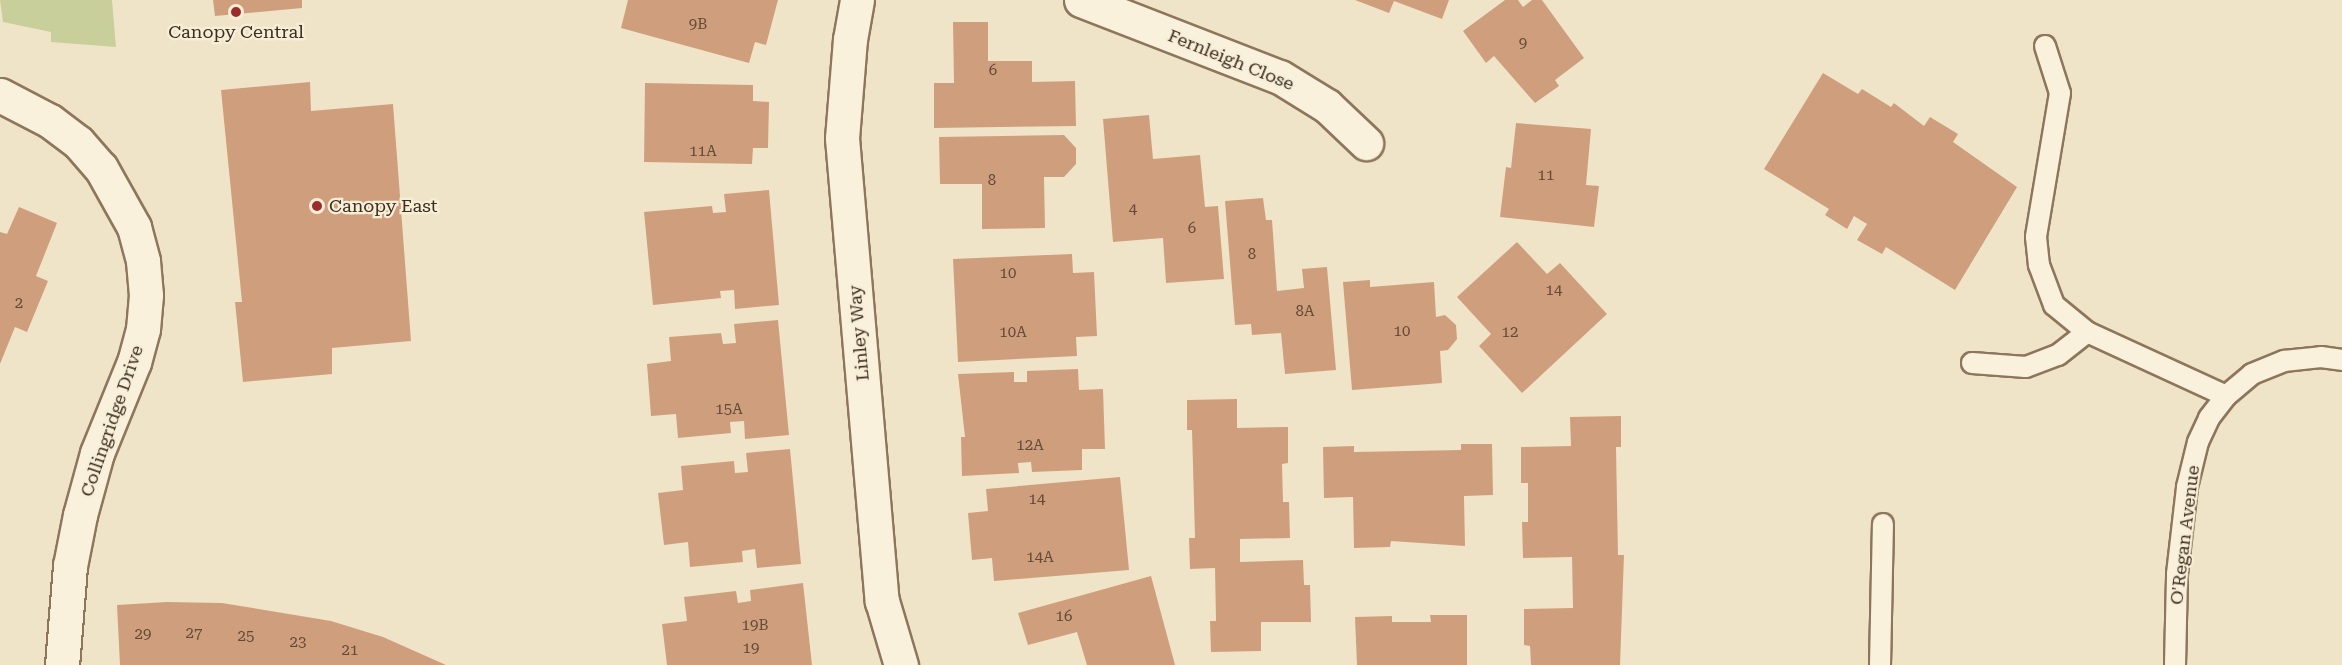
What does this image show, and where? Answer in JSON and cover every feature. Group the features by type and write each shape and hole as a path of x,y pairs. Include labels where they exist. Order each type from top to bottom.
{"street":[{"name":"Linley Way","path":"857,0 850,39 842,138 882,601 901,665"},
{"name":"Fernleigh Close","path":"1081,0 1280,77 1327,106 1366,143"},
{"name":"Collingridge Drive","path":"0,95 50,121 78,142 101,168 134,227 143,261 146,295 143,329 134,362 97,453 80,515 69,566 62,665"}],"lane":[{"path":"2045,46 2060,93 2036,237 2039,265 2054,305 2087,332 2226,396"},
{"path":"1972,363 2026,367 2058,355 2087,332"},
{"name":"O'Regan Avenue","path":"2175,665 2176,574 2187,487 2198,442 2209,418 2226,396 2252,374 2284,361 2321,357 2342,360"},
{"path":"1880,665 1883,524"}],"green space":[{"path":"0,0 112,0 116,47 51,42 51,32 3,22"}],"building":[{"name":"Canopy Central","path":"213,0 302,0 302,8 215,16"},
{"path":"628,0 778,0 766,45 755,42 749,63 621,28"},
{"path":"1355,0 1449,0 1442,19 1394,1 1389,13"},
{"path":"1505,0 1518,0 1523,7 1532,0 1542,0 1584,58 1555,80 1559,86 1535,103 1494,56 1486,63 1463,31"},
{"path":"953,22 988,22 988,61 1032,61 1032,82 1075,81 1076,126 934,128 934,83 954,83"},
{"path":"1823,73 1858,94 1862,89 1891,107 1894,103 1924,126 1930,117 1958,134 1953,142 2017,187 1955,290 1886,247 1882,254 1857,240 1867,224 1854,216 1847,229 1825,215 1829,209 1764,169"},
{"name":"Canopy East","path":"310,82 311,111 393,104 411,341 332,348 332,374 243,382 235,302 242,302 221,90"},
{"path":"645,83 753,85 753,101 769,102 768,148 753,148 752,164 644,162"},
{"path":"1149,115 1153,159 1200,155 1205,207 1218,206 1224,279 1166,283 1163,238 1113,242 1103,119"},
{"path":"1516,123 1591,129 1586,185 1599,186 1594,227 1500,217 1506,167 1511,168"},
{"path":"1064,135 1076,148 1076,164 1064,177 1044,177 1045,228 982,229 982,184 940,184 939,137"},
{"path":"769,190 779,305 735,309 734,290 720,291 721,298 653,305 644,212 712,206 713,213 726,212 724,194"},
{"path":"1263,198 1266,220 1272,220 1277,291 1304,288 1302,269 1327,267 1336,370 1285,374 1281,333 1252,335 1251,324 1235,325 1225,201"},
{"path":"19,207 57,223 36,276 48,281 27,332 15,327 0,364 0,232 7,234"},
{"path":"1517,242 1547,274 1560,263 1607,314 1522,393 1479,346 1491,334 1457,297"},
{"path":"1072,254 1073,273 1094,272 1097,336 1076,337 1077,356 958,362 953,259"},
{"path":"1370,280 1370,287 1434,282 1436,317 1445,315 1456,325 1457,339 1448,350 1440,351 1442,383 1352,390 1343,282"},
{"path":"778,320 789,435 745,439 744,421 730,422 731,433 678,438 676,414 651,416 647,364 671,361 669,337 721,333 723,344 736,343 734,324"},
{"path":"1078,369 1079,390 1103,389 1105,449 1082,449 1082,470 1032,472 1031,462 1018,463 1019,473 962,476 961,437 965,437 958,374 1014,372 1014,382 1027,382 1027,371"},
{"path":"1237,399 1237,428 1288,427 1288,463 1282,464 1283,502 1289,502 1290,538 1240,539 1240,562 1303,560 1304,585 1310,585 1311,622 1261,622 1261,651 1211,652 1210,621 1216,621 1215,568 1190,569 1189,538 1195,538 1192,430 1187,430 1187,400"},
{"path":"1621,416 1621,447 1616,447 1618,555 1624,555 1620,665 1531,665 1530,646 1524,645 1524,609 1573,608 1572,557 1523,558 1522,522 1528,522 1528,483 1521,483 1521,447 1571,446 1570,417"},
{"path":"1461,444 1492,444 1493,495 1464,496 1465,546 1391,541 1390,547 1354,548 1353,497 1324,498 1323,447 1354,446 1354,452 1461,450"},
{"path":"790,449 801,564 757,568 755,549 742,551 743,562 690,567 688,542 664,545 658,493 683,490 681,466 734,461 735,473 748,472 746,453"},
{"path":"1120,477 1129,570 994,581 992,558 972,560 968,513 988,511 986,489"},
{"path":"1151,576 1175,665 1087,665 1077,632 1028,645 1018,613"},
{"path":"803,583 812,665 667,665 662,624 687,621 684,597 736,591 738,603 751,601 750,590"},
{"path":"167,602 222,603 331,621 383,637 446,665 120,665 117,605"},
{"path":"1430,615 1467,615 1467,665 1357,665 1355,617 1392,616 1392,622 1431,622"}],"place":[{"name":"Canopy Central","path":"236,12"},
{"name":"Canopy East","path":"317,206"}]}
